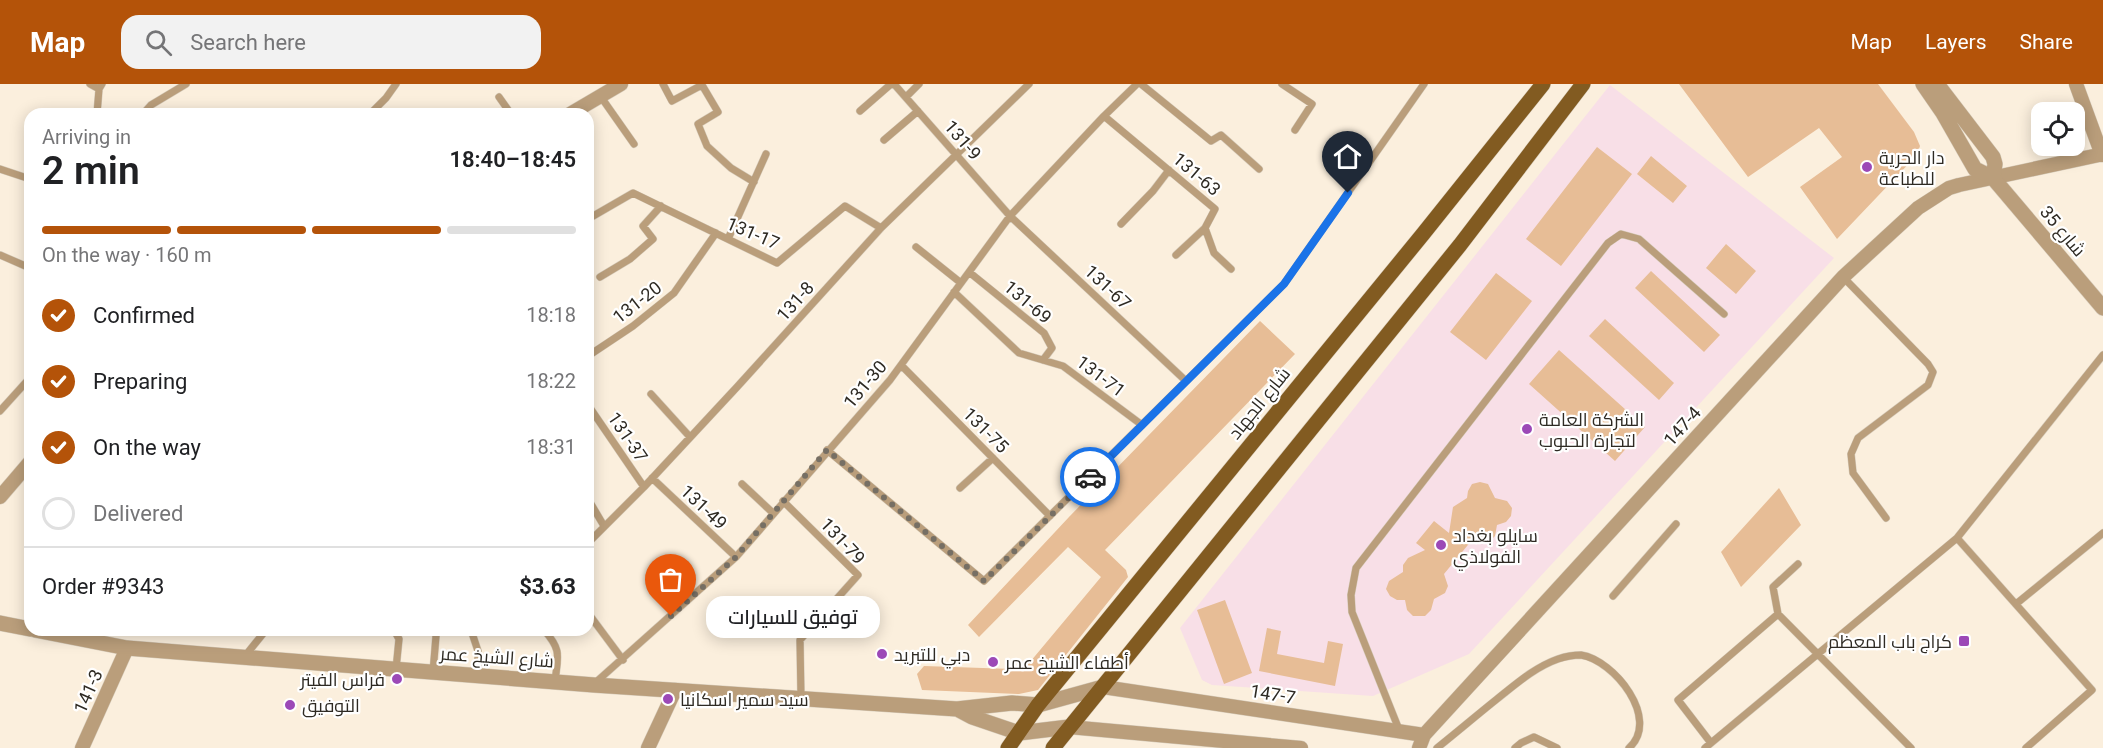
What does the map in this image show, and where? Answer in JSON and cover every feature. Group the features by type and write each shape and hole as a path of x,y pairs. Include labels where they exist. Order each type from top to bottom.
{"main road":[{"name":"شارع الجهاد","path":"1008,748 1038,705 1543,84"},
{"path":"1053,748 1460,245 1583,84"}],"street":[{"path":"580,108 621,84"},
{"name":"شارع 35","path":"1923,84 1993,157 1995,164 1993,178"},
{"name":"شارع 35","path":"1937,84 1975,169 1993,178 2103,308"},
{"path":"2076,84 2103,154"},
{"name":"147-4","path":"1421,742 1843,277 1918,208 1935,195 1959,184 2103,154"},
{"path":"0,496 24,469"},
{"path":"0,623 24,628"},
{"name":"شارع الشيخ عمر","path":"66,636 127,648 957,709 1012,703 1038,705 1103,687"},
{"name":"141-3","path":"82,748 127,648"},
{"name":"147-7","path":"1103,687 1400,732 1421,742"},
{"path":"648,748 675,690"},
{"name":"شارع الشيخ عمر","path":"957,709 972,717 1019,733 1069,727"},
{"path":"1069,727 1301,748"}],"lane":[{"path":"90,84 100,87 98,108"},
{"path":"148,108 186,84"},
{"path":"376,108 396,84"},
{"path":"663,84 672,101 702,85 718,112 698,124 707,146 731,168 754,182"},
{"path":"860,111 893,84"},
{"name":"131-9","path":"893,84 1010,216"},
{"path":"906,97 919,84"},
{"name":"131-8","path":"594,537 644,487 881,228 1029,84"},
{"path":"1139,84 1211,141 1221,135 1259,170"},
{"name":"131-30","path":"594,684 736,557 890,380 1010,216 1104,116 1139,84"},
{"path":"1282,84 1312,104 1295,130"},
{"path":"827,450 984,581 1284,284 1424,84"},
{"path":"601,96 634,144"},
{"path":"499,97 507,108"},
{"path":"884,140 918,111"},
{"name":"131-63","path":"1104,116 1215,209 1205,228"},
{"path":"728,239 766,154"},
{"path":"0,169 24,177"},
{"path":"1121,224 1153,191 1168,170"},
{"name":"131-17","path":"594,216 633,193 777,263 845,206 881,228"},
{"path":"600,277 630,258 653,239 643,226 661,206"},
{"name":"131-67","path":"1010,216 1186,381"},
{"path":"1176,255 1205,228 1214,253 1231,269"},
{"name":"131-20","path":"594,352 633,326 674,293 716,233"},
{"path":"1400,732 1352,612 1356,568 1608,243 1621,234 1639,239 1724,314"},
{"path":"916,247 961,283"},
{"path":"0,255 24,265"},
{"name":"131-69","path":"969,272 1044,333 1052,348 1043,360"},
{"path":"1843,277 1928,364 1933,372 1928,385 1858,438 1851,454 1853,473 1886,518"},
{"name":"131-71","path":"954,292 1019,353 1063,366 1142,425"},
{"path":"1778,614 1678,700 1708,746 1957,538 2103,354"},
{"name":"131-75","path":"901,365 1050,516"},
{"path":"0,411 24,384"},
{"path":"651,394 690,437"},
{"name":"131-37","path":"594,414 644,487"},
{"path":"960,488 993,458"},
{"name":"131-49","path":"652,478 736,557"},
{"path":"742,484 773,513"},
{"name":"131-79","path":"783,501 858,575 800,640 801,698"},
{"path":"594,509 604,526"},
{"path":"1613,596 1676,524"},
{"path":"2016,604 2103,533"},
{"path":"1957,538 2092,690 2026,748"},
{"path":"1798,564 1773,587 1778,614 1911,748"},
{"path":"594,622 623,660"},
{"path":"244,657 262,636"},
{"path":"396,669 397,636"},
{"path":"433,672 436,636"},
{"path":"473,636 478,651 478,675"},
{"path":"549,636 558,651 555,681"},
{"path":"1437,748 1525,676 1559,658 1580,655 1608,669 1620,681 1638,709 1640,723 1636,742 1629,748"},
{"path":"1515,748 1521,742 1534,737 1557,748"}],"shaded area":[{"path":"1610,85 1834,258 1469,654 1373,696 1212,685 1202,680 1180,628"}],"building":[{"name":"دار الحرية للطباعة","path":"1679,84 1878,84 1914,132 1920,146 1917,155 1837,239 1800,187 1842,157 1819,128 1748,177"},
{"path":"1597,147 1632,174 1561,266 1526,239"},
{"path":"1651,156 1687,186 1673,203 1637,174"},
{"path":"1726,244 1756,271 1736,294 1706,268"},
{"path":"1651,271 1720,335 1704,352 1635,288"},
{"path":"1496,273 1532,301 1486,360 1450,332"},
{"path":"1605,319 1674,383 1659,400 1589,336"},
{"path":"1260,321 1295,354 1105,550 1126,570 1128,577 1038,690 1019,694 922,690 917,674 924,666 1012,669 1023,667 1030,662 1101,577 1068,547 979,637 968,625 1069,517"},
{"path":"1559,350 1645,427 1615,461 1529,384"},
{"path":"1480,482 1488,484 1495,498 1507,501 1512,508 1511,516 1506,522 1497,525 1495,536 1489,542 1481,544 1472,540 1444,574 1448,586 1445,593 1434,599 1431,610 1425,616 1413,616 1407,610 1405,600 1397,600 1390,596 1386,589 1389,581 1403,572 1403,565 1408,558 1425,550 1416,543 1434,521 1449,533 1453,507 1467,498 1472,484"},
{"path":"1779,488 1801,525 1741,587 1721,552"},
{"path":"1225,600 1252,673 1224,684 1197,610"},
{"path":"1267,628 1281,631 1277,654 1324,663 1328,641 1343,644 1335,686 1259,671"}],"way so far":[{"path":"671,616 736,557 827,450 984,581 1090,477"}],"place":[{"name":"دار الحرية للطباعة","path":"1867,167"},
{"name":"الشركة العامة لتجارة الحبوب","path":"1527,429"},
{"name":"سايلو بغداد الفولاذي","path":"1441,545"},
{"name":"توفيق للسيارات","path":"671,616"},
{"name":"كراج باب المعظم","path":"1964,641"},
{"name":"دبي للتبريد","path":"882,654"},
{"name":"أطفاء الشيخ عمر","path":"993,662"},
{"name":"فراس الفيتر","path":"397,679"},
{"name":"سيد سمير اسكانيا","path":"668,699"},
{"name":"التوفيق","path":"290,705"}],"route":[{"path":"1090,477 1284,284 1348,193"}]}
